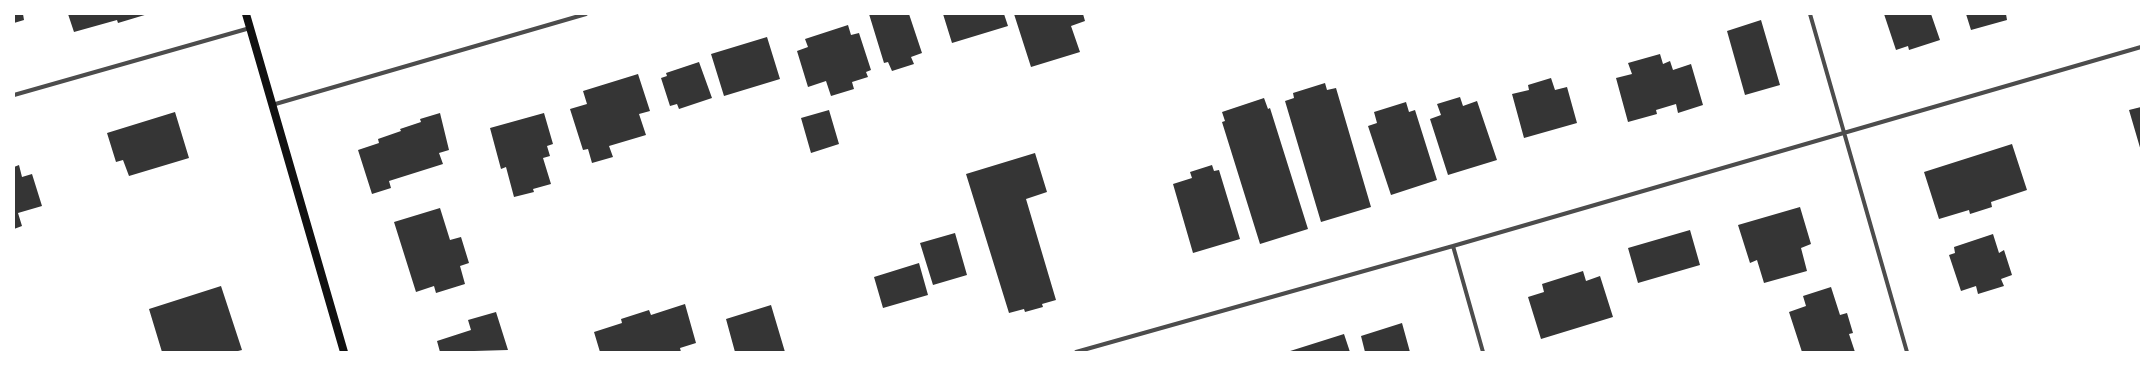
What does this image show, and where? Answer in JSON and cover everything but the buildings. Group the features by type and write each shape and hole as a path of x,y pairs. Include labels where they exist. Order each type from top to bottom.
{"main road":[{"path":"246,14 344,352"}],"street":[{"path":"272,105 586,14"},
{"path":"1810,14 1906,352"},
{"path":"14,95 250,28"},
{"path":"1076,352 1453,246 2141,47"},
{"path":"1453,246 1483,352"}]}
